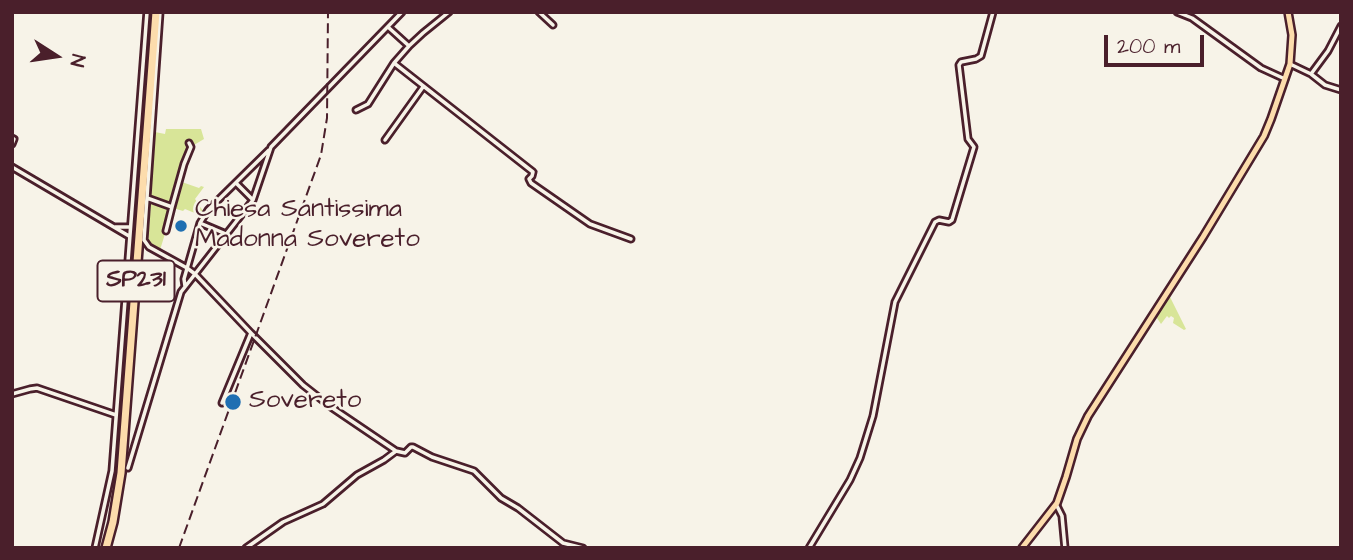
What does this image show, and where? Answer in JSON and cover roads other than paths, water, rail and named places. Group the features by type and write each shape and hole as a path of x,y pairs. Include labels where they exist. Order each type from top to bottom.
{"highway":[{"name":"SP231","path":"104,548 118,454 153,12"}],"main road":[{"path":"1021,548 1056,504 1087,416 1256,150 1271,119 1290,64 1292,35 1288,12"}],"street":[{"path":"153,12 145,243 194,274 303,385 331,407 396,450 405,453 413,447 432,457 474,471 501,498 563,543 583,548"},
{"path":"95,548 112,471 129,236 153,12"},
{"path":"185,286 184,279 200,223 208,211 402,12"},
{"path":"356,110 368,104 394,63 409,47 449,12"},
{"path":"540,12 553,25"},
{"path":"809,548 850,480 860,458 873,416 895,303 935,222 952,220 974,148 968,139 959,65 981,55 993,12"},
{"path":"1177,12 1192,18 1261,68 1285,79"},
{"path":"1311,74 1328,51 1341,26"},
{"path":"388,27 409,47"},
{"path":"394,63 533,172 529,179 531,183 590,224 631,239"},
{"path":"1290,64 1311,74 1325,85 1341,90"},
{"path":"385,140 423,87"},
{"path":"12,138 12,144"},
{"path":"166,231 191,147 189,143"},
{"path":"128,468 177,300 194,274 253,200 271,147"},
{"path":"12,167 129,236"},
{"path":"236,183 253,200"},
{"path":"147,198 172,207"},
{"path":"200,223 226,234"},
{"path":"115,227 130,227"},
{"path":"222,403 251,333"},
{"path":"12,394 37,388 116,415"},
{"path":"246,548 283,522 323,504 357,475 396,450"},
{"path":"1056,504 1062,516 1065,548"}],"railway":[{"path":"179,548 321,155 327,118 328,12"}],"place":[{"name":"Chiesa Santissima Madonna Sovereto","path":"181,226"},
{"name":"Sovereto","path":"233,402"}]}
